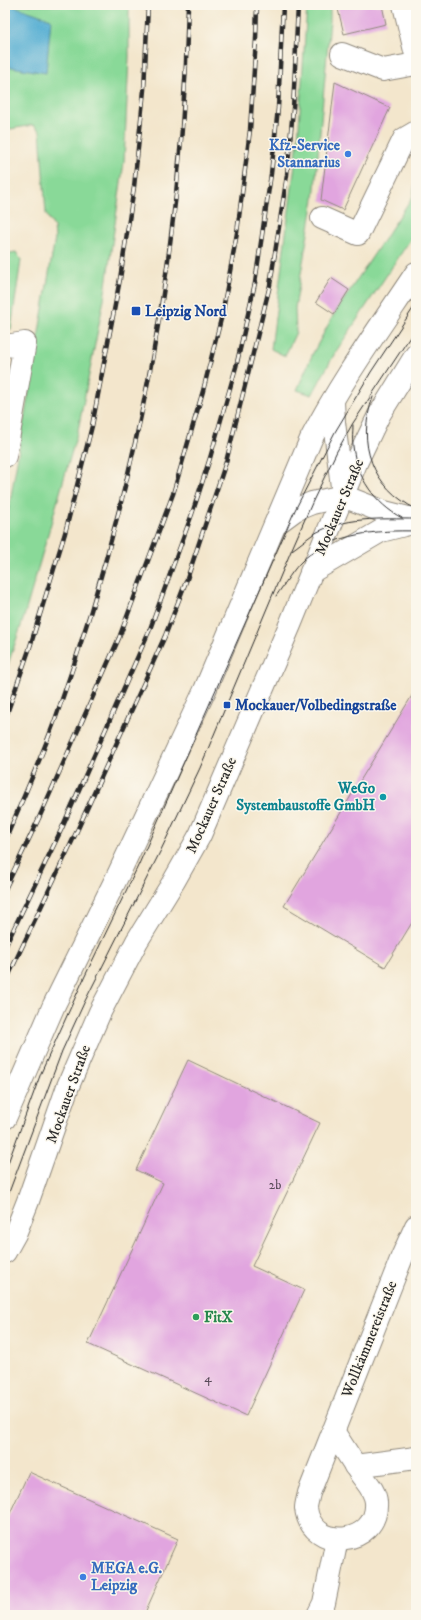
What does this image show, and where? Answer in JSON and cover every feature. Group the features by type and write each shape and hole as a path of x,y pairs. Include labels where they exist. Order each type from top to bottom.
{"main road":[{"path":"404,5 416,55"},
{"path":"342,54 383,70 416,64"},
{"path":"322,218 358,234 404,140 416,132"},
{"path":"5,1118 54,1006 119,874 205,690 311,439 321,420 416,272"},
{"path":"5,346 25,343 5,456"},
{"name":"Mockauer Straße","path":"5,1252 15,1234 44,1160 68,1086 100,1012 137,941 200,835 356,462 379,415 416,355"},
{"path":"333,401 337,451 343,496"},
{"path":"276,524 295,510 312,503 343,496 384,512 416,521"},
{"path":"311,572 381,532 416,521"},
{"name":"Wollkämmereistraße","path":"337,1539 322,1534 311,1523 306,1508 308,1493 402,1257 416,1226"},
{"path":"318,1615 324,1603 337,1539 352,1538 365,1530 374,1517 376,1502 371,1487 355,1466 333,1431"},
{"path":"355,1466 416,1458"}],"green space":[{"path":"5,5 129,5 129,57 124,162 104,299 78,430 24,617 5,673 5,525 55,238 54,227 46,214 40,131 33,125 5,130"},
{"path":"307,5 330,5 330,21 314,199 295,308 296,332 285,356 271,349 298,141"},
{"path":"416,177 416,231 335,353 312,395 297,390 313,353 334,314 413,196"},
{"path":"16,252 21,260 11,329 5,331 5,254"}],"water":[{"path":"5,5 11,5 51,19 46,73 5,66"}],"building":[{"path":"337,5 382,5 386,24 344,34"},
{"name":"Kfz-Service Stannarius","path":"335,82 390,108 343,210 321,200"},
{"path":"331,278 349,290 334,314 316,302"},
{"name":"WeGo Systembaustoffe GmbH","path":"416,689 416,916 385,967 284,906"},
{"path":"188,1060 320,1123 252,1266 304,1290 246,1416 88,1344 163,1183 136,1170"},
{"name":"MEGA e.G. Leipzig","path":"29,1472 178,1539 144,1615 5,1615 5,1524"}],"tram line":[{"path":"5,1171 41,1073 85,976 139,864 295,510 335,432 371,372 416,304"},
{"path":"5,1203 62,1051 84,1003 160,852 200,768 312,503 337,451 353,423 416,328"},
{"path":"373,397 368,414 366,431 372,462 388,489 401,500 416,509"},
{"path":"353,425 355,457 358,468 368,488 383,505 402,518"},
{"path":"292,550 312,535 337,524 363,520 416,519"},
{"path":"276,596 300,563 316,550 343,538 357,535 387,531 416,531"}],"railway":[{"path":"5,719 29,650 65,533 92,426 120,279 134,187 144,90 148,5"},
{"path":"5,841 50,733 85,630 111,543 132,455 151,366 166,277 177,187 184,96 188,5"},
{"path":"5,889 39,818 119,638 173,494 203,391 222,315 237,233 250,130 257,5"},
{"path":"5,947 62,828 150,629 192,514 210,458 236,367 255,283 271,174 278,108 283,5"},
{"path":"5,983 76,833 165,636 187,579 226,462 270,285 287,175 293,109 298,5"}],"place":[{"name":"Kfz-Service Stannarius","path":"348,154"},
{"name":"Leipzig Nord","path":"136,311"},
{"name":"Mockauer/Volbedingstraße","path":"227,705"},
{"name":"WeGo Systembaustoffe GmbH","path":"383,797"},
{"name":"FitX","path":"196,1317"},
{"name":"MEGA e.G. Leipzig","path":"83,1577"}]}
